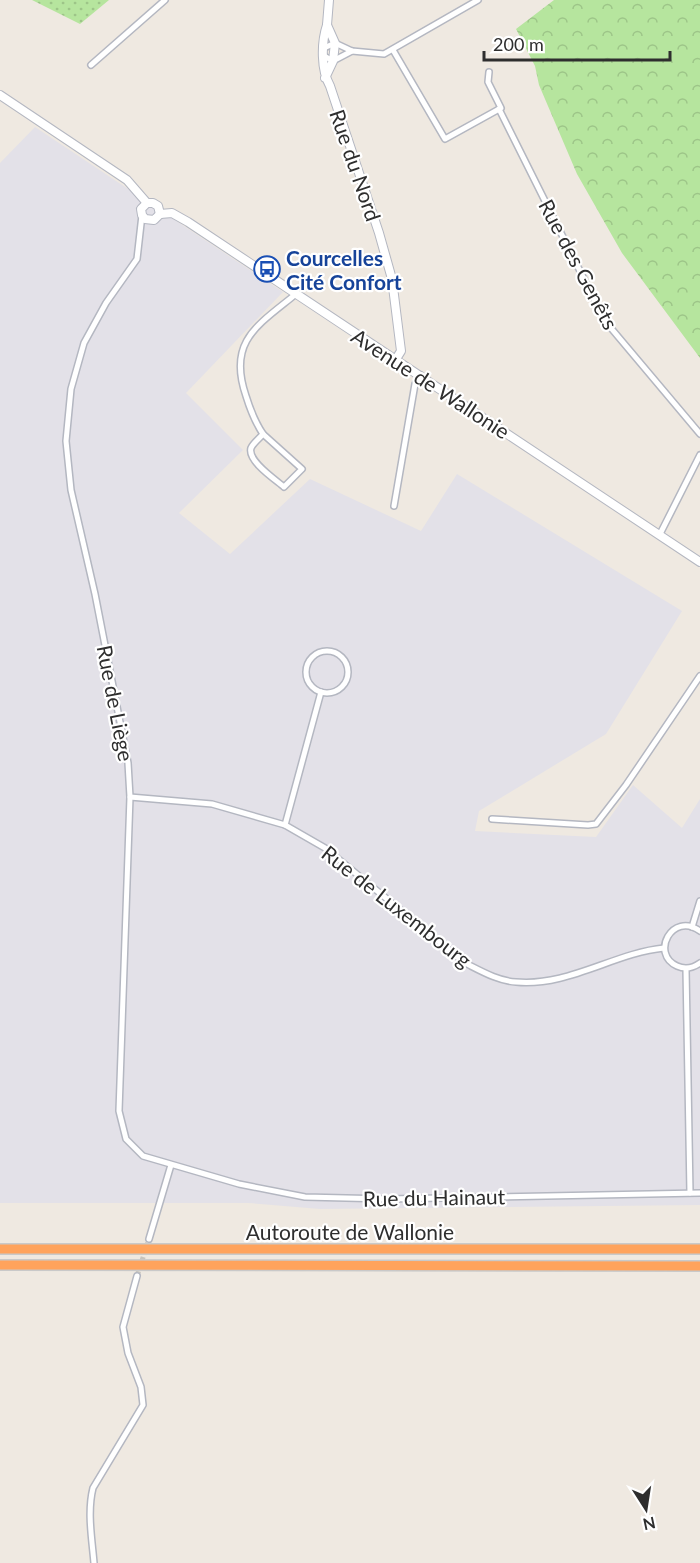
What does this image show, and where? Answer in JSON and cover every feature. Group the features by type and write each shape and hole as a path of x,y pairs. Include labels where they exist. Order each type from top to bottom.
{"highway":[{"name":"Autoroute de Wallonie","path":"0,1249 700,1249"},
{"name":"Autoroute de Wallonie","path":"0,1265 700,1266"}],"street":[{"path":"91,65 165,0"},
{"name":"Rue du Nord","path":"329,0 324,52 325,78 330,86 392,279 401,351 396,359"},
{"path":"335,43 352,51 384,54 478,0"},
{"name":"Rue du Nord","path":"327,25 335,43"},
{"path":"333,61 324,52 335,43"},
{"path":"325,78 333,61 335,43"},
{"path":"393,50 445,139 499,109"},
{"path":"333,61 352,51"},
{"name":"Rue des Genêts","path":"489,72 488,82 501,108 499,109 605,321 700,434"},
{"path":"0,95 127,180 147,203 156,204 160,214 151,221 142,215 143,206 147,203"},
{"name":"Avenue de Wallonie","path":"160,214 172,213 180,218 421,375 700,562"},
{"name":"Rue de Liège","path":"142,215 137,259 106,303 84,344 71,389 66,441 71,490 95,594 127,755 130,797 118,1111 126,1139 143,1156 171,1165"},
{"name":"Rue de Liège","path":"141,233 151,221"},
{"path":"263,434 251,447 251,454 254,461 284,487 302,469 263,434 254,418 241,382 239,368 246,340 260,323 296,294"},
{"path":"394,506 415,384 421,375"},
{"path":"660,534 700,455"},
{"path":"321,651 335,652 345,661 348,675 336,691 321,692 311,687 308,682 306,664 314,654 321,651"},
{"path":"492,819 596,824 626,785 700,676"},
{"path":"285,825 321,692"},
{"name":"Rue de Luxembourg","path":"130,797 212,804 285,825 325,848 465,963 492,976 515,982 545,982 637,952 664,948"},
{"path":"692,927 700,901"},
{"path":"700,931 686,926 673,930 668,935 664,948 669,960 680,968 686,969 700,963"},
{"path":"686,969 690,1193"},
{"path":"149,1239 171,1165"},
{"name":"Rue du Hainaut","path":"171,1165 239,1184 305,1197 387,1199 700,1193"},
{"path":"94,1563 91,1531 93,1488 143,1404 141,1387 128,1353 123,1327 137,1276"}],"shaded area":[{"path":"35,127 283,292 186,393 243,450 179,513 230,554 310,479 421,531 457,474 682,611 606,734 479,811 475,831 596,837 633,785 682,828 700,799 700,1205 320,1209 249,1203 0,1203 0,163"}],"green space":[{"path":"32,0 109,0 80,24"},
{"path":"554,0 700,0 700,358 622,253 577,174 539,85 535,66 516,29"}],"tunnel":[{"path":"137,1276 149,1239"}],"place":[{"name":"Courcelles Cité Confort","path":"267,269"}]}
